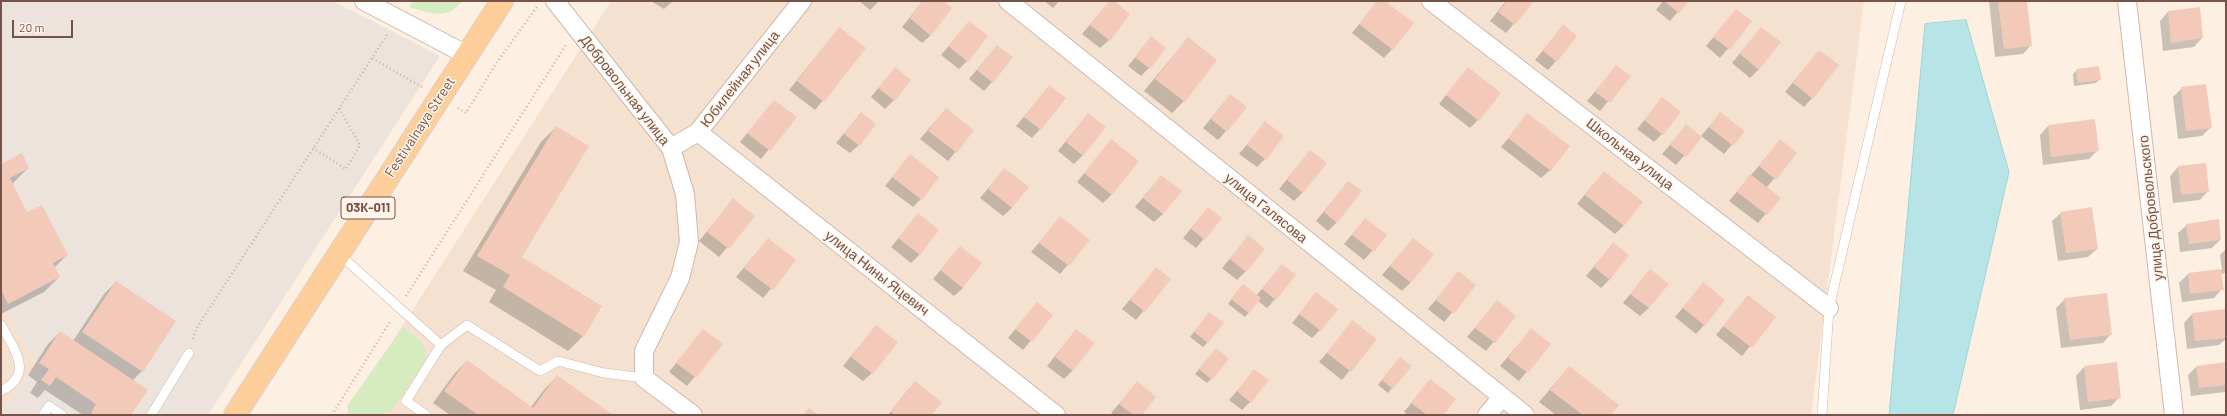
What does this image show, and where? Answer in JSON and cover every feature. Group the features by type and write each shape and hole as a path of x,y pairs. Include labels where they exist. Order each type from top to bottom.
{"main road":[{"name":"Festivalnaya Street","path":"235,415 502,1"}],"street":[{"path":"364,1 467,55"},
{"name":"Добровольная улица","path":"555,1 671,148 685,194 689,242 680,278 644,351 644,378"},
{"name":"Юбилейная улица","path":"671,148 698,132 802,1"},
{"name":"улица Галясова","path":"1008,1 1525,415"},
{"name":"Школьная улица","path":"1431,1 1829,308"},
{"name":"улица Добровольского","path":"2127,1 2174,415"},
{"name":"улица Нины Яцевич","path":"698,132 1056,415"},
{"path":"644,378 693,415"},
{"path":"1487,415 1502,397"}],"lane":[{"path":"1822,415 1829,308 1901,1"},
{"path":"339,254 441,345"},
{"path":"1,324 19,360 20,369 18,379 1,392"},
{"path":"426,415 406,401 441,345 468,325 540,371 558,361 604,373 644,378"},
{"path":"151,415 189,353"},
{"path":"43,415 49,406 62,415"}],"path":[{"path":"332,415 398,308 577,29"},
{"path":"189,353 196,329 372,58"},
{"path":"314,148 346,169 360,145 339,108"}],"shaded area":[{"path":"1,1 333,1 440,56 208,415 1,415 1,411 36,365 1,296"},
{"path":"611,1 1864,1 1811,415 345,415"},
{"path":"1,296 36,365 1,411"}],"green space":[{"path":"413,1 462,1 450,11 438,14 409,7"},
{"path":"403,327 422,342 427,360 391,411 375,415 350,415 347,406"}],"water":[{"path":"1966,20 2009,172 1953,415 1889,415 1925,24"}],"building":[{"path":"923,1 943,1 952,8 931,36 910,18"},
{"path":"1109,1 1114,1 1130,14 1110,41 1090,25"},
{"path":"1377,1 1385,1 1414,23 1393,50 1359,24"},
{"path":"1507,1 1534,1 1515,25 1498,12"},
{"path":"1664,1 1689,1 1679,13"},
{"path":"1998,1 2027,1 2032,46 2004,49"},
{"path":"2200,7 2203,38 2171,43 2168,11"},
{"path":"1736,9 1752,21 1730,50 1713,37"},
{"path":"969,21 988,36 968,62 948,46"},
{"path":"1563,24 1577,36 1557,62 1543,51"},
{"path":"839,27 866,48 824,102 797,81"},
{"path":"1761,27 1781,42 1759,70 1740,54"},
{"path":"1151,36 1166,48 1150,69 1135,57"},
{"path":"1188,37 1217,60 1185,102 1155,79"},
{"path":"997,45 1013,57 993,83 977,70"},
{"path":"1819,50 1839,65 1813,99 1793,83"},
{"path":"1616,65 1631,76 1610,103 1595,92"},
{"path":"2099,66 2101,80 2078,83 2076,69"},
{"path":"895,67 911,80 895,101 878,88"},
{"path":"1468,67 1501,93 1479,121 1446,95"},
{"path":"2206,84 2212,128 2186,131 2181,87"},
{"path":"1049,85 1066,98 1041,130 1024,117"},
{"path":"1230,94 1247,107 1227,132 1211,119"},
{"path":"1662,97 1681,112 1663,135 1644,120"},
{"path":"774,100 797,117 770,151 747,133"},
{"path":"946,108 974,130 957,153 928,131"},
{"path":"861,112 876,124 860,146 844,134"},
{"path":"1720,112 1745,131 1733,146 1709,127"},
{"path":"1088,113 1106,127 1083,156 1066,142"},
{"path":"1527,113 1570,146 1551,171 1508,138"},
{"path":"2095,119 2099,151 2051,157 2048,125"},
{"path":"1265,121 1284,136 1266,160 1247,145"},
{"path":"1686,124 1702,137 1686,157 1670,145"},
{"path":"556,126 589,146 522,257 602,306 584,337 503,287 510,275 477,256"},
{"path":"1111,139 1139,161 1112,195 1084,173"},
{"path":"1780,139 1797,153 1776,180 1759,166"},
{"path":"1310,150 1327,163 1303,193 1287,180"},
{"path":"22,153 29,168 10,178 27,212 42,205 68,255 53,263 60,277 8,304 1,290 1,164"},
{"path":"910,154 939,177 922,200 892,177"},
{"path":"2206,163 2209,192 2181,195 2178,166"},
{"path":"1004,168 1029,187 1012,208 988,189"},
{"path":"1604,171 1643,202 1624,226 1585,195"},
{"path":"1750,174 1781,198 1767,215 1737,192"},
{"path":"1161,175 1182,191 1163,214 1143,198"},
{"path":"1348,181 1362,191 1337,223 1324,212"},
{"path":"733,198 755,216 729,249 707,232"},
{"path":"1208,207 1222,218 1205,240 1191,229"},
{"path":"2092,207 2098,249 2066,253 2060,212"},
{"path":"918,213 939,230 920,255 898,238"},
{"path":"1060,216 1090,240 1069,266 1039,243"},
{"path":"1365,218 1387,235 1374,252 1352,235"},
{"path":"2219,219 2221,240 2189,244 2186,224"},
{"path":"1248,235 1265,249 1246,272 1230,259"},
{"path":"768,238 796,260 773,290 744,268"},
{"path":"1413,238 1434,254 1411,283 1390,266"},
{"path":"1613,242 1629,255 1610,280 1594,267"},
{"path":"960,246 982,263 963,288 940,270"},
{"path":"1282,264 1296,275 1276,300 1262,289"},
{"path":"1156,267 1171,279 1145,312 1130,300"},
{"path":"1650,269 1669,284 1649,308 1630,294"},
{"path":"2221,269 2224,290 2190,294 2188,273"},
{"path":"1458,271 1476,285 1454,314 1436,300"},
{"path":"116,281 176,321 143,372 82,332"},
{"path":"1703,282 1725,300 1705,326 1683,308"},
{"path":"1243,284 1261,298 1249,313 1231,299"},
{"path":"1316,292 1338,309 1321,331 1299,314"},
{"path":"2107,293 2112,335 2070,340 2064,298"},
{"path":"1748,295 1776,317 1752,348 1723,326"},
{"path":"1497,300 1516,316 1495,343 1475,328"},
{"path":"1037,302 1053,315 1032,342 1015,329"},
{"path":"2225,309 2226,338 2195,341 2192,313"},
{"path":"1209,312 1224,323 1208,343 1194,332"},
{"path":"1352,320 1377,339 1351,372 1327,353"},
{"path":"876,325 898,342 873,374 851,357"},
{"path":"1531,328 1551,344 1528,373 1508,358"},
{"path":"703,329 723,344 696,378 676,363"},
{"path":"1076,329 1095,343 1073,371 1055,357"},
{"path":"60,331 148,390 131,415 94,415 91,413 96,404 56,377 50,386 41,380 49,369 39,363"},
{"path":"1216,348 1229,359 1212,380 1199,369"},
{"path":"1400,357 1412,366 1393,389 1382,380"},
{"path":"467,360 533,408 557,375 613,415 478,415 444,391"},
{"path":"2117,362 2121,398 2088,402 2084,366"},
{"path":"2226,362 2226,385 2199,388 2196,366"},
{"path":"1569,366 1619,405 1611,415 1583,415 1550,390"},
{"path":"1254,369 1269,380 1251,403 1237,391"},
{"path":"1430,379 1456,399 1444,415 1427,415 1411,403"},
{"path":"915,381 942,402 932,415 895,415 891,412"},
{"path":"1137,381 1156,397 1142,415 1133,415 1119,404"},
{"path":"809,408 818,415 803,415"}]}
